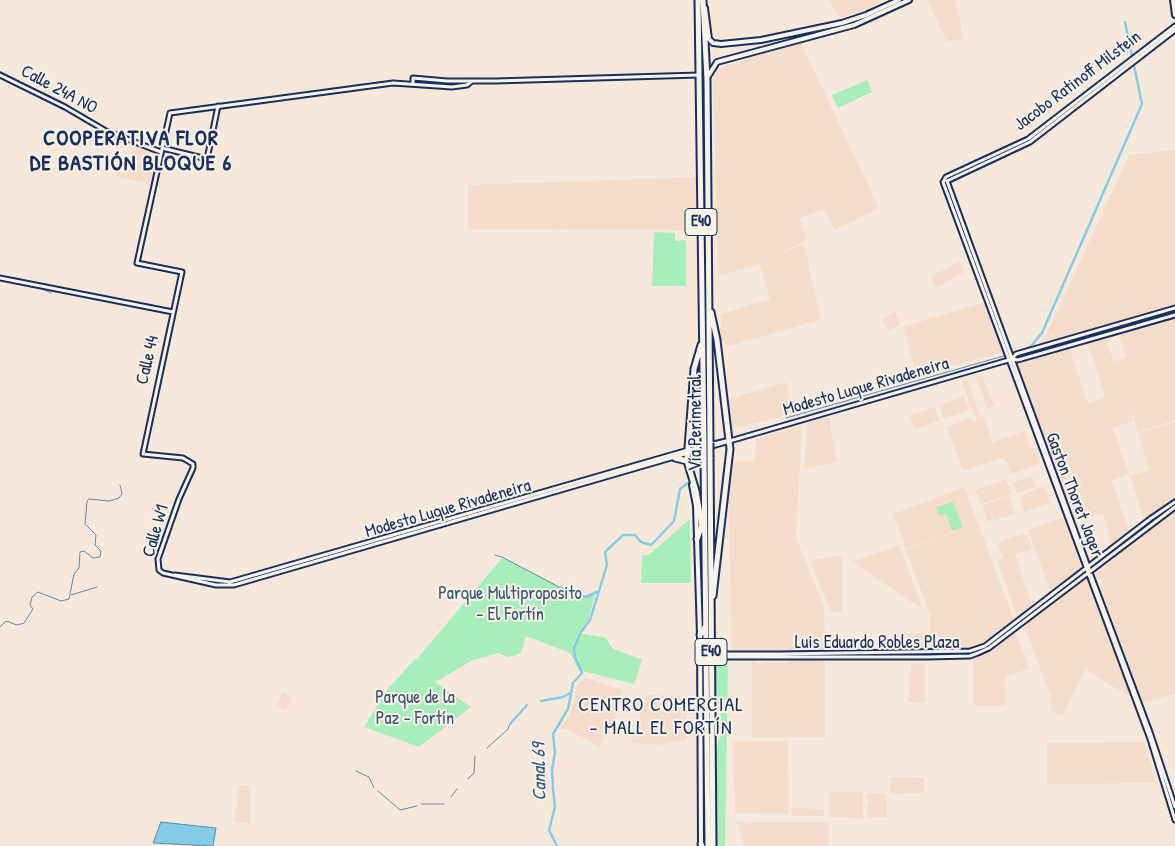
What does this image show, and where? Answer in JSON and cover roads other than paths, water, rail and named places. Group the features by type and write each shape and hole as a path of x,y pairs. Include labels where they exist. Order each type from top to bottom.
{"highway":[{"name":"Vía Perimetral","path":"698,0 703,338 707,444"},
{"name":"Vía Perimetral","path":"703,0 707,80 709,302 707,458 712,663 713,846"},
{"path":"709,302 717,340 730,449 711,617"},
{"path":"703,338 694,369 687,461 696,491 705,544"},
{"path":"675,458 687,461"},
{"name":"Vía Perimetral","path":"707,458 704,517 708,846"},
{"path":"697,539 704,517"},
{"path":"700,636 706,627"}],"main road":[{"path":"703,6 706,11 709,39 713,43 721,44 761,40 842,23 866,15 899,0"},
{"path":"707,80 717,62 854,25 909,0"},
{"path":"1173,0 1175,14"},
{"name":"Vía Perimetral","path":"687,461 695,498 697,539 702,845"}],"street":[{"name":"Jacobo Ratinoff Milstein","path":"985,160 1028,139 1175,26"},
{"name":"Jacobo Ratinoff Milstein","path":"945,182 946,177 1030,142 1175,30"},
{"name":"Calle 24A NO","path":"0,75 65,107 106,131 162,150 207,159 218,106"},
{"path":"413,83 413,78 472,82 699,75"},
{"path":"162,150 170,113 352,88 413,83 452,87 467,85 472,82"},
{"name":"Calle 44","path":"162,150 137,263 182,272 149,416 143,454 174,456 189,461"},
{"name":"Gaston Thoret Jager","path":"945,182 1150,739 1175,820"},
{"path":"0,278 173,312"},
{"name":"Modesto Luque Rivadeneira","path":"1010,360 1016,354 1175,308"},
{"name":"Modesto Luque Rivadeneira","path":"277,571 404,532 1175,315"},
{"name":"Modesto Luque Rivadeneira","path":"159,570 173,576 224,583 293,568 675,458 688,452"},
{"name":"Calle W1","path":"159,570 158,559 179,499 193,471 193,464 189,461"},
{"name":"Luis Eduardo Robles Plaza","path":"712,663 719,658 730,656 970,656 989,648 1088,570 1150,518 1175,502"},
{"name":"Luis Eduardo Robles Plaza","path":"711,649 724,654 970,652 985,646 1175,506"},
{"path":"402,537 404,532"},
{"path":"372,545 377,540"},
{"path":"293,568 302,562"},
{"name":"Gaston Thoret Jager","path":"1088,570 1150,732 1175,807"}],"water":[{"path":"161,822 216,828 213,846 153,843"}],"waterway":[{"path":"1031,346 1042,333 1142,104 1125,22"},
{"path":"40,288 51,293"},
{"path":"1011,354 1031,346"},
{"path":"786,418 1007,355"},
{"name":"Canal 69","path":"557,846 549,830 555,807 552,769 555,753 553,734 568,709 573,683 582,673 575,657 574,648 581,632 590,620 607,565 605,552 623,535 635,535 641,542 651,545 674,521 680,489 688,483"},
{"path":"0,627 6,621 17,625 24,623 33,609 30,605 32,597 38,592 61,601 69,599 74,574 79,568 80,552 84,551 93,558 100,557 101,551 95,545 96,535 85,524 87,501 89,499 109,501 119,498 122,494 120,485"},
{"path":"495,555 559,587"},
{"path":"71,595 97,587"},
{"path":"559,587 586,597 597,592"},
{"path":"541,701 563,697 570,693"},
{"path":"510,724 527,705"},
{"path":"487,748 508,729 510,724"},
{"path":"468,779 474,773 475,756"},
{"path":"356,771 369,777 374,788"},
{"path":"451,797 457,789"},
{"path":"378,791 400,810 417,806"},
{"path":"421,804 444,804"}],"district":[{"name":"COOPERATIVA FLOR DE BASTIÓN BLOQUE 6","path":"131,152"},
{"name":"CENTRO COMERCIAL - MALL EL FORTÍN","path":"661,718"}],"park label":[{"name":"Parque Multiproposito - El Fortín","path":"510,604"},
{"name":"Parque de la Paz - Fortín","path":"415,708"}]}
